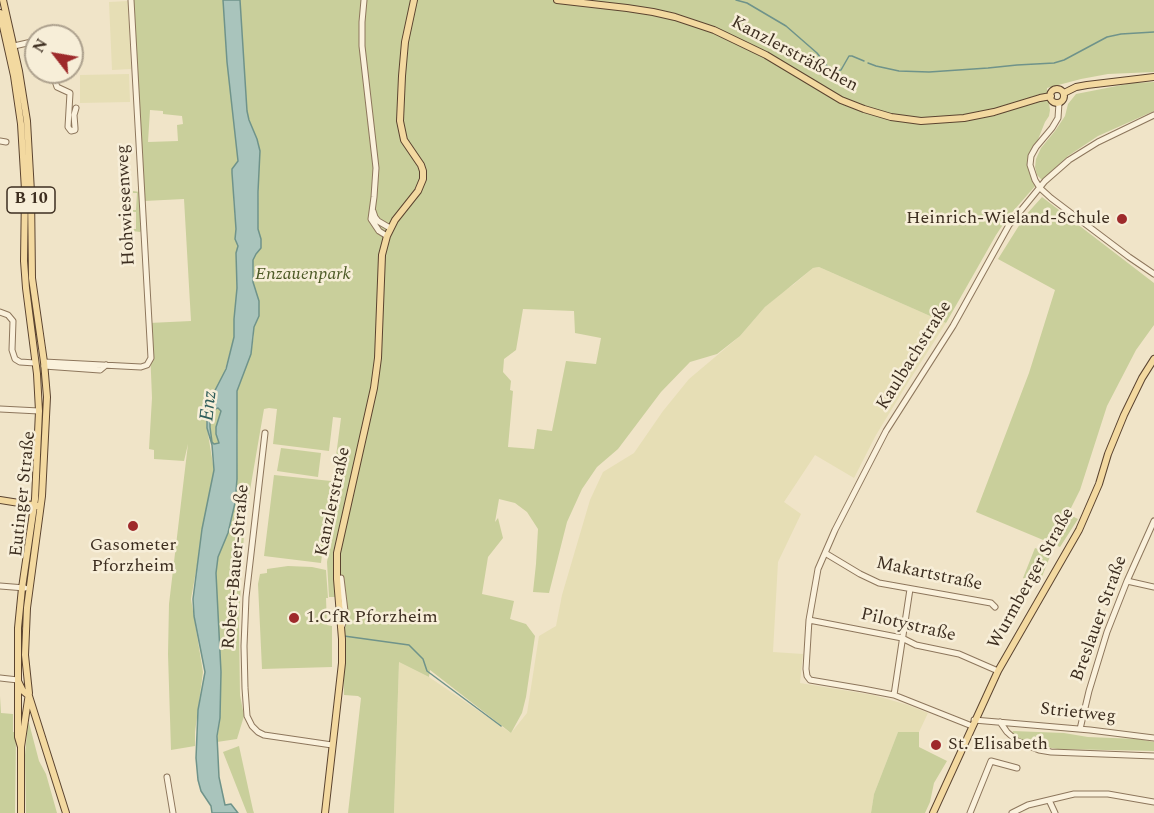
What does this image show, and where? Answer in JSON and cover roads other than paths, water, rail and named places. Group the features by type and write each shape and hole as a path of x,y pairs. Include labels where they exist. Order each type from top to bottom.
{"main road":[{"name":"Eutinger Straße","path":"3,0 25,105 31,192 28,261 47,397 47,418 37,506 18,628 18,680"},
{"path":"387,236 423,179 421,165 404,140 400,121 405,42 414,0"},
{"name":"Kanzlersträßchen","path":"557,0 653,12 714,30 766,55 841,100 891,117 921,121 964,118 1051,96"},
{"name":"Eutinger Straße","path":"0,13 14,76 22,132 28,314 39,411 37,506"},
{"path":"1064,93 1087,85 1154,77"},
{"path":"1060,90 1064,93 1063,100 1059,103 1053,102 1052,92 1060,90"},
{"name":"Kanzlerstraße","path":"325,813 342,663 337,553 374,388 378,347 380,269 387,236"},
{"name":"Wurmberger Straße","path":"933,813 998,671 1079,530 1099,484 1124,415 1154,358"},
{"path":"35,365 44,364"},
{"path":"0,500 37,506"},
{"name":"Eutinger Straße","path":"25,588 25,648 29,696"},
{"path":"18,680 23,692 29,696 30,710 66,813"},
{"name":"B 10","path":"18,680 18,737 21,747"},
{"path":"18,710 30,710"},
{"name":"B 10","path":"21,813 21,747 30,710"}],"street":[{"name":"Hohwiesenweg","path":"44,364 141,367 147,365 151,358 131,0"},
{"path":"364,0 362,46 376,168 371,219 379,231 387,236"},
{"path":"14,46 24,44"},
{"path":"56,84 57,87 70,93 68,127 71,130 75,130 76,108"},
{"path":"1059,103 1058,118 1031,156 1032,174 1040,188 1154,274"},
{"name":"Kaulbachstraße","path":"810,680 806,669 809,620 818,569 835,530 886,431 953,326 1005,232 1040,188 1062,166 1083,151 1154,114"},
{"path":"372,206 375,217 390,228"},
{"path":"0,312 8,315 13,321 12,350 15,359 35,365"},
{"path":"0,409 39,411"},
{"name":"Robert-Bauer-Straße","path":"265,433 246,597 244,646 247,716 252,726 264,735 332,745"},
{"name":"Breslauer Straße","path":"1080,729 1107,632 1154,521"},
{"name":"Makartstraße","path":"825,553 868,579 879,583 991,603 995,607"},
{"path":"341,579 345,611 342,626"},
{"path":"1127,581 1154,586"},
{"path":"0,586 25,588"},
{"path":"894,695 910,589"},
{"name":"Pilotystraße","path":"809,620 902,638 916,645 960,654 998,671"},
{"path":"0,678 18,680"},
{"name":"Strietweg","path":"810,680 894,695 973,723 1000,722 1154,738"},
{"name":"Strietweg","path":"1000,722 1017,741 1039,750 1154,756"},
{"path":"970,813 991,760 1017,768"},
{"path":"167,777 173,813"},
{"path":"1012,813 1028,804 1074,794 1124,795 1154,802"},
{"path":"1049,800 1055,813"}],"water":[{"name":"Enz","path":"223,0 240,0 247,111 260,151 258,229 261,248 253,260 253,282 259,301 259,316 254,327 251,354 237,391 235,503 228,533 218,557 216,573 221,672 220,718 217,736 219,777 225,805 231,804 238,813 212,813 211,806 201,791 196,758 198,710 205,672 193,599 202,529 214,470 212,445 207,428 207,406 226,369 234,337 238,246 235,239 232,169 238,161","holes":["218,408 221,411 216,427 219,443 214,444 210,421 215,409"]}],"waterway":[{"path":"736,0 747,3 786,26 817,53 831,71 841,70 849,56 864,61"},
{"path":"868,63 899,71 929,72 1054,63 1107,37 1154,32"},
{"path":"344,636 409,645 423,659 427,671 501,726"}],"place":[{"name":"Heinrich-Wieland-Schule","path":"1122,219"},
{"name":"Gasometer Pforzheim","path":"133,526"},
{"name":"1.CfR Pforzheim","path":"294,618"},
{"name":"St. Elisabeth","path":"936,745"}],"park label":[{"name":"Enzauenpark","path":"303,275"}]}
